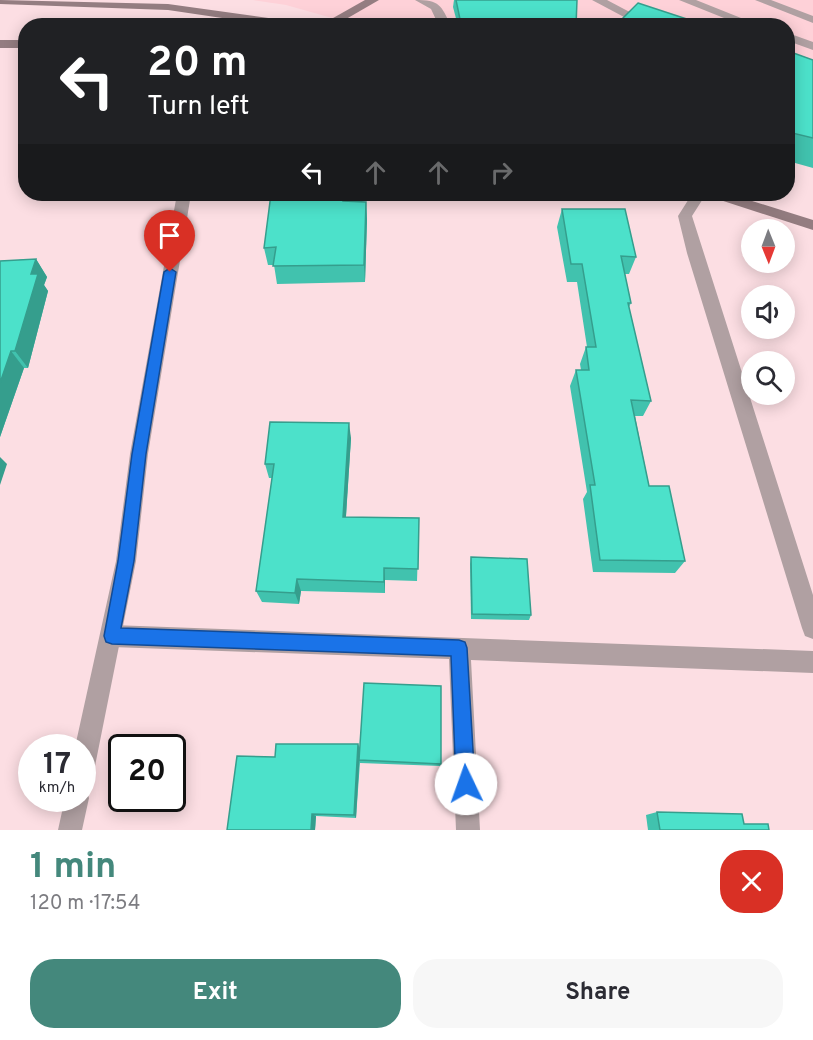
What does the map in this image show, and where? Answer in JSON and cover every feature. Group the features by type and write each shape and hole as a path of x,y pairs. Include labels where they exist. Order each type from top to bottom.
{"main road":[{"path":"339,18 373,0"},
{"path":"0,1 168,7 246,18"},
{"path":"0,44 18,44"},
{"path":"738,201 813,225"}],"street":[{"path":"421,0 436,7 441,18"},
{"path":"598,0 630,10 640,18"},
{"path":"685,0 734,18"},
{"path":"761,0 813,20"},
{"path":"795,40 813,46"},
{"path":"90,734 126,561 139,454 183,201"},
{"path":"695,201 686,216 695,253 813,628"},
{"path":"112,636 813,662"},
{"path":"459,648 468,830"},
{"path":"70,830 73,812"}],"shaded area":[{"path":"253,0 813,0 813,71 795,65 795,18 332,18 286,5"}],"building":[{"path":"456,0 577,0 576,18 460,18"},
{"path":"638,3 684,18 623,18"},
{"path":"795,54 813,60 813,138 795,134"},
{"path":"270,201 366,202 364,265 273,266 276,247 264,248"},
{"path":"562,209 625,209 636,257 621,256 631,303 628,303 651,401 631,400 649,486 669,486 685,561 600,560 590,485 595,485 576,370 589,370 586,347 596,347 582,264 571,264"},
{"path":"36,259 31,274 38,274 15,351 11,351 0,383 0,261"},
{"path":"270,422 349,423 343,517 419,518 418,569 384,568 384,582 297,579 295,593 256,591 274,464 265,464"},
{"path":"471,557 527,559 531,615 472,614"},
{"path":"364,683 441,686 441,764 359,760"},
{"path":"276,744 358,744 354,815 312,814 311,830 227,830 237,756 275,757"},
{"path":"657,812 742,814 744,824 768,824 769,830 660,830"}],"route":[{"path":"170,272 139,454 126,561 112,636 459,648 466,784"}]}
